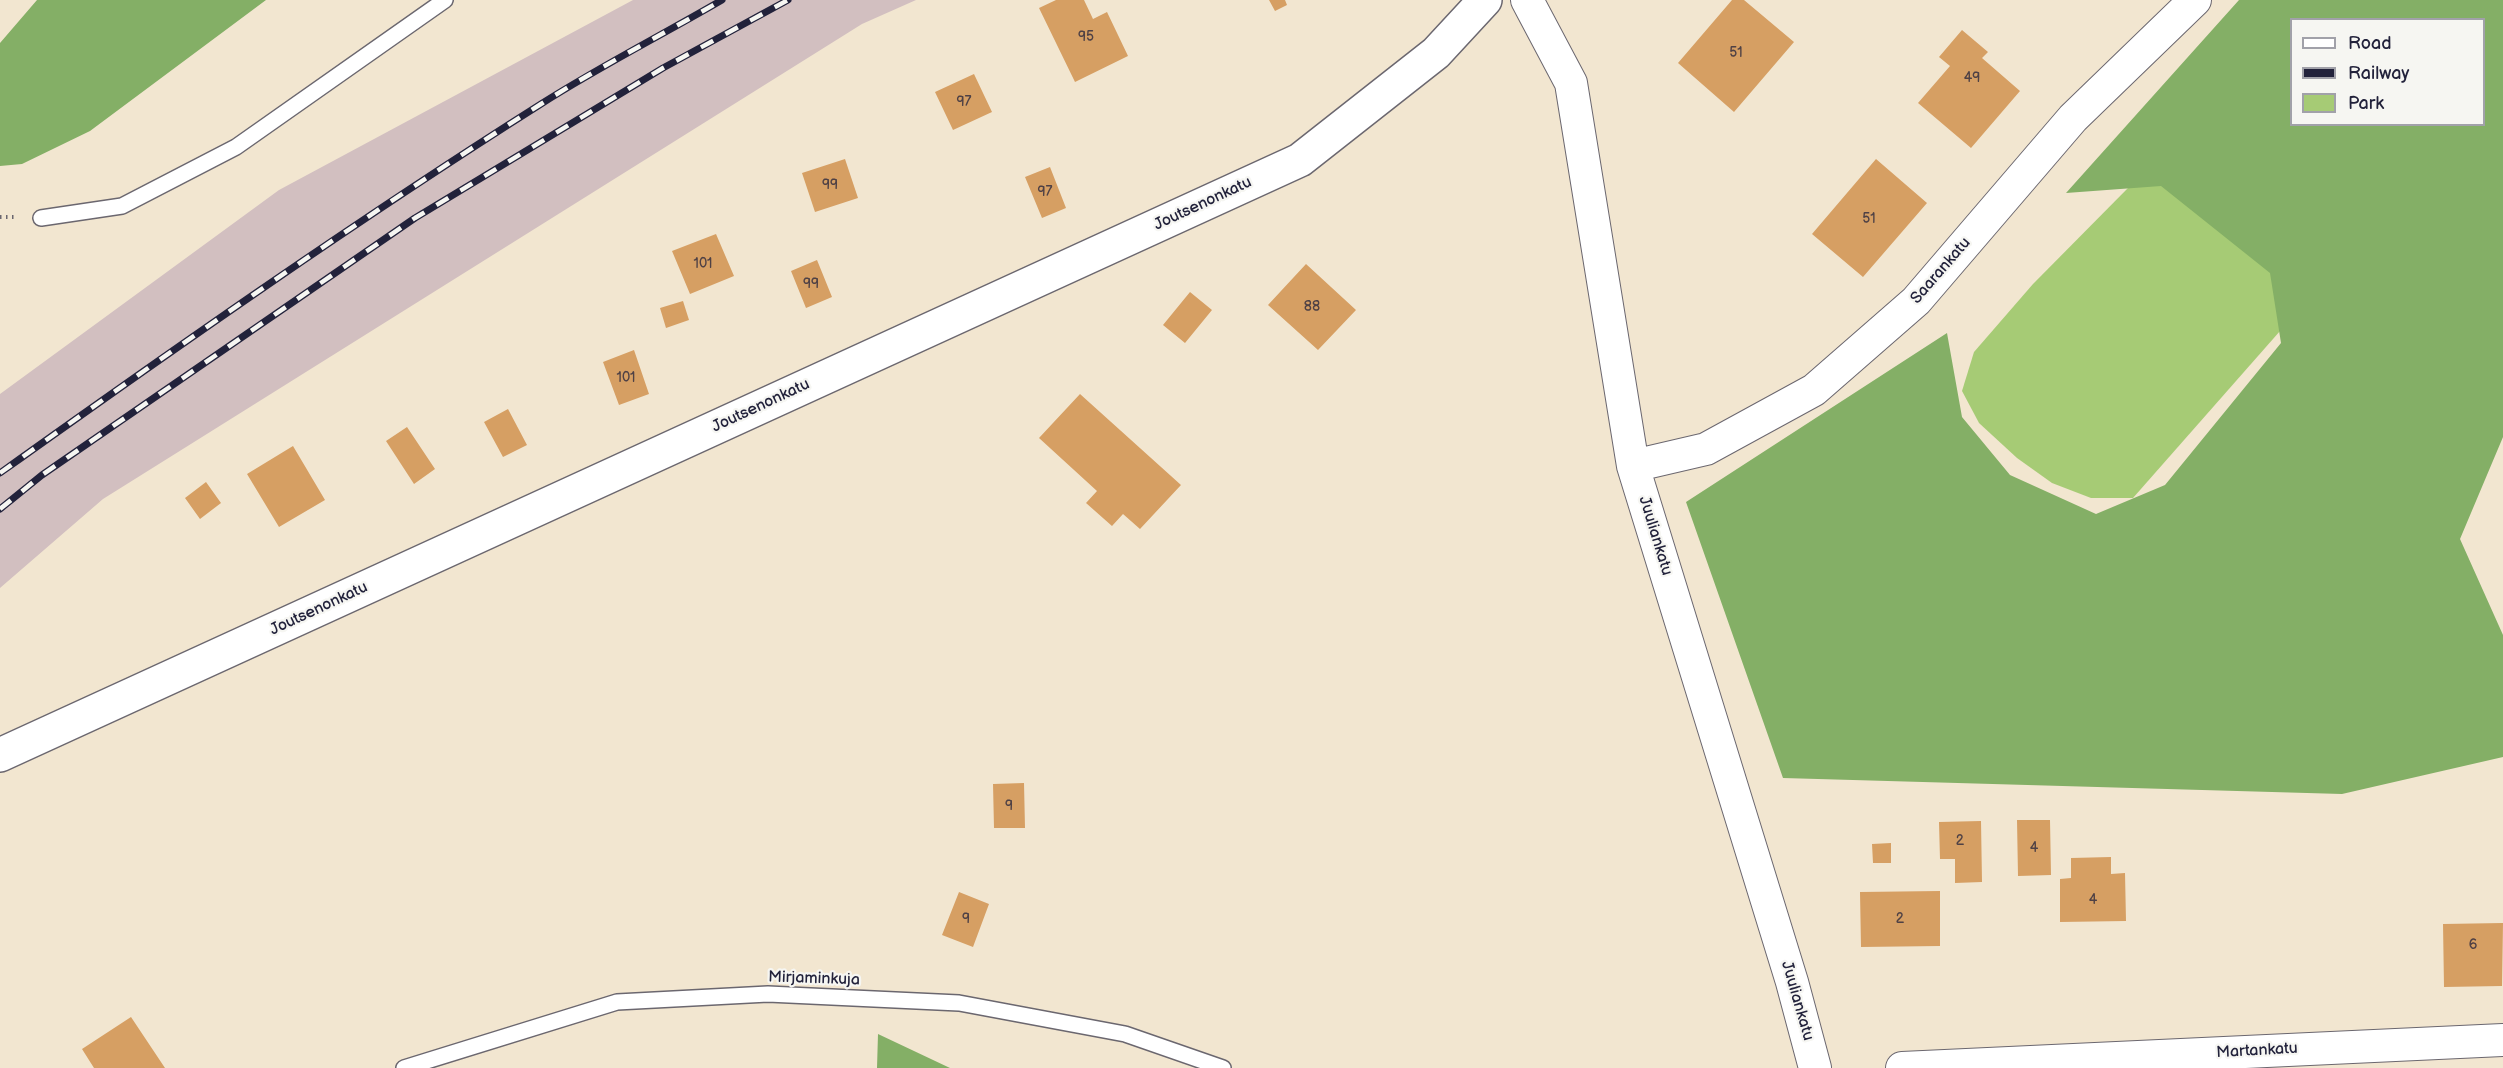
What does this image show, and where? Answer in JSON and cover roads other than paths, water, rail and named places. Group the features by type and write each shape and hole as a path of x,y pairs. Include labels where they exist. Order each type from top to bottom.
{"street":[{"name":"Joutsenonkatu","path":"0,755 1300,160 1436,53 1485,0"},
{"name":"Juuliankatu","path":"1527,0 1570,83 1633,466 1792,982 1815,1068"},
{"name":"Saarankatu","path":"1633,466 1706,449 1814,390 1916,301 2073,118 2195,0"},
{"name":"Martankatu","path":"1902,1068 2503,1040"}],"lane":[{"path":"41,218 122,206 236,147 445,0"},
{"name":"Mirjaminkuja","path":"404,1068 617,1002 768,994 958,1003 1125,1034 1223,1068"}],"railway":[{"path":"0,473 403,193 585,77 722,0"},
{"path":"0,509 42,475 415,218 663,68 788,0"}]}
